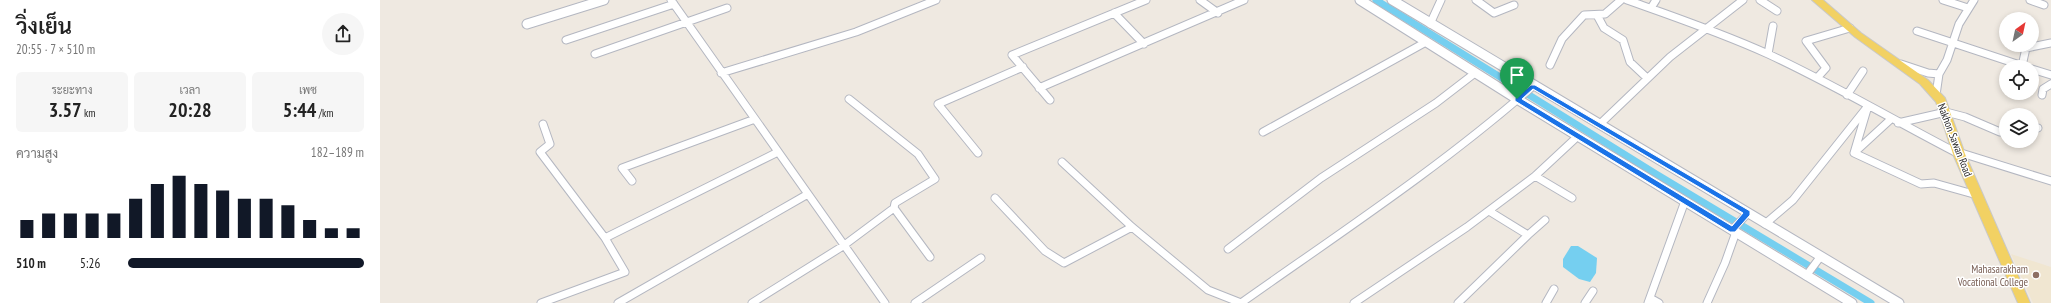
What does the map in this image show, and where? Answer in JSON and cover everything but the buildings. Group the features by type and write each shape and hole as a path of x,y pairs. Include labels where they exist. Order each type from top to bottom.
{"main road":[{"name":"Nakhon Sawan Road","path":"1817,0 1850,28 1924,82 1936,95 1946,112 1959,153 2024,303"}],"street":[{"path":"527,24 604,0"},
{"path":"566,40 681,0"},
{"path":"721,73 856,32 936,0"},
{"path":"1050,100 1012,55 1146,0"},
{"path":"1200,0 1218,12"},
{"path":"1039,88 1244,0"},
{"path":"1360,0 1517,99 1806,276 1838,300 1852,303"},
{"path":"1392,0 1458,42 1600,124 1899,303"},
{"path":"1430,24 1441,0"},
{"path":"1476,0 1494,13 1514,5"},
{"path":"1550,65 1562,39 1572,26 1584,15 1598,17 1611,11 1622,0"},
{"path":"1627,0 1707,28 1768,54 1817,78 1891,120 1959,153 2051,181"},
{"path":"1651,8 1656,0"},
{"path":"1600,124 1670,57 1743,0"},
{"path":"1760,0 1777,11"},
{"path":"1943,0 1968,8"},
{"path":"1936,95 1939,74 1947,60 1959,24 1974,0"},
{"path":"2030,0 2044,5"},
{"path":"672,2 884,303"},
{"path":"595,54 727,8"},
{"path":"1114,13 1144,44"},
{"path":"1598,17 1599,23 1602,27 1623,40 1625,54 1628,60 1648,78"},
{"path":"1768,54 1773,26"},
{"path":"1817,78 1826,68 1806,41 1850,28"},
{"path":"1917,31 2005,60"},
{"path":"1263,132 1325,96 1377,71 1426,42"},
{"path":"1443,52 1458,42"},
{"path":"2025,60 2026,48 2051,43"},
{"path":"1898,62 1928,73 1939,74"},
{"path":"978,153 938,104 1023,68"},
{"path":"1847,95 1863,71"},
{"path":"2039,71 2051,75"},
{"path":"1228,248 1321,178 1436,103 1475,73"},
{"path":"2042,95 2043,89 2051,84"},
{"path":"1062,162 1132,227 1208,290 1241,303 1448,156 1490,124 1533,86"},
{"path":"752,303 843,246 894,208 895,204 935,179 918,154 849,99"},
{"path":"1854,153 1868,106"},
{"path":"1765,224 1793,200 1868,106"},
{"path":"1898,123 1946,112 1965,117 1999,132"},
{"path":"632,181 622,168 755,120"},
{"path":"1854,153 1891,120"},
{"path":"541,303 625,272 605,238 540,152 550,144 543,124"},
{"path":"1354,303 1489,211 1535,176 1578,136"},
{"path":"605,238 778,152"},
{"path":"1854,153 1921,184 1934,183 1977,195"},
{"path":"1535,176 1572,198"},
{"path":"618,303 808,194"},
{"path":"995,198 1045,251 1064,263 1132,227"},
{"path":"1659,303 1649,301 1685,201"},
{"path":"894,208 930,257"},
{"path":"1489,211 1528,235"},
{"path":"1707,303 1725,263 1734,231 1748,213"},
{"path":"1458,303 1545,220"},
{"path":"1806,276 1821,256"},
{"path":"915,303 981,258"},
{"path":"1546,303 1554,289"},
{"path":"1585,303 1593,291"}],"shaded area":[{"name":"Mahasarakham Vocational College","path":"2011,254 2051,267 2051,303 2033,303"}],"water":[{"path":"1571,246 1578,246 1597,258 1596,273 1590,282 1579,279 1563,267 1563,259"}],"waterway":[{"path":"1376,0 1656,174 1871,303"}],"place":[{"name":"Mahasarakham Vocational College","path":"2036,275"}],"route":[{"path":"1533,86 1600,124 1748,213 1732,230 1517,99 1533,86"}]}
